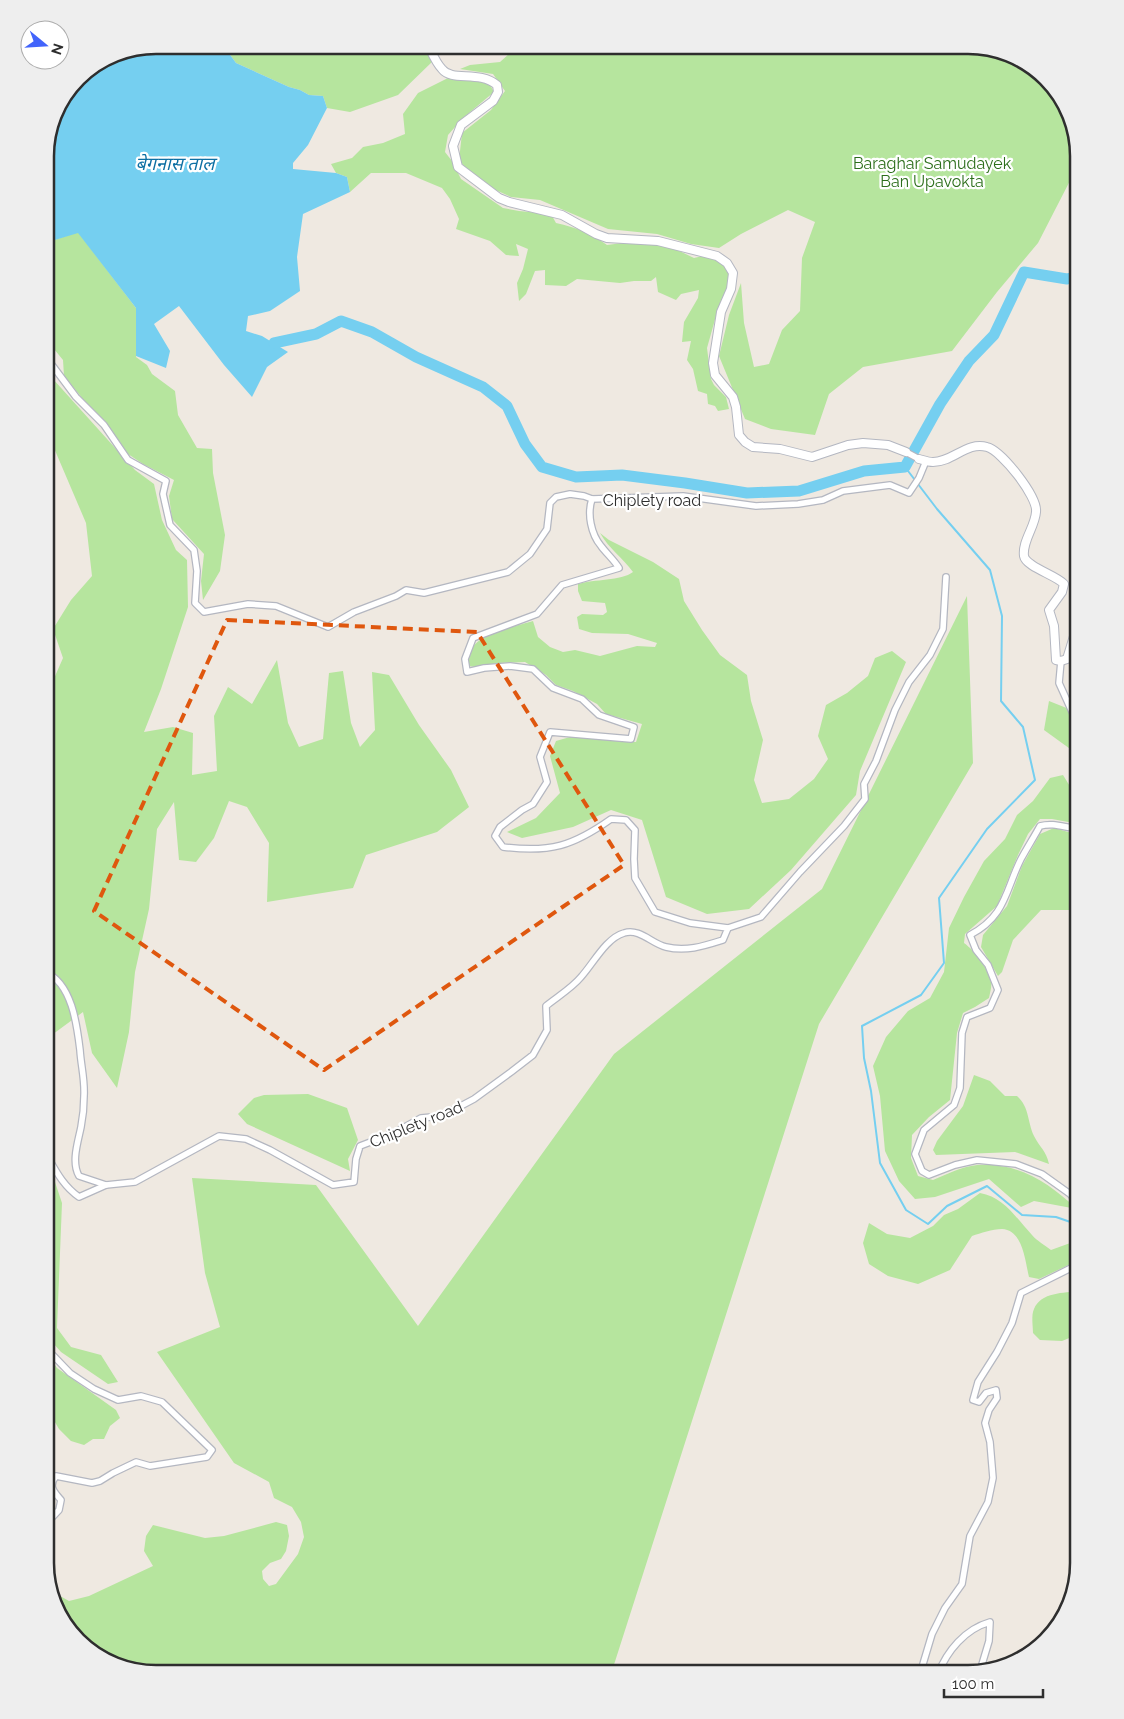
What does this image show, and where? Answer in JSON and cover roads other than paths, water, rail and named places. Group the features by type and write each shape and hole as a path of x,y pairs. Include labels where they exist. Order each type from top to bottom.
{"main road":[{"path":"433,54 441,69 452,76 475,76 490,79 497,85 498,92 493,101 461,124 453,146 458,167 499,198 562,216 607,238 658,241 717,256 727,263 733,273 731,289 721,312 713,363 715,374 733,397 739,435 745,442 754,446 780,449 812,458 848,445 863,443 888,445 906,452"},
{"path":"922,460 938,462 973,446 989,447 1013,469 1034,499 1037,509 1036,517 1027,539 1024,556 1034,567 1060,580 1064,584 1062,592 1049,610 1054,626 1056,660 1065,661 1070,652"}],"street":[{"path":"54,368 76,397 104,425 128,460 166,481 163,494 170,526 194,550 197,571 195,603 204,612 248,604 276,606 328,627 354,612 396,596 406,590 424,594 508,572 530,554 547,529 550,503 556,497 570,494 592,499"},
{"path":"906,452 922,460"},
{"name":"Chiplety road","path":"54,1167 68,1189 79,1197 106,1185 135,1182 219,1136 246,1139 333,1185 354,1182 356,1159 360,1146 394,1133 421,1118 442,1116 474,1099 533,1055 547,1030 546,1006 581,977 600,951 621,934 627,932 638,933 664,947 683,950 722,940 728,928 690,923 655,912 635,878 635,830 626,820 611,819 589,834 550,849 524,850 503,847 495,836 500,827 533,804 547,782 540,757 550,732 631,739 634,727 599,715 582,699 552,688 533,669 510,666 484,668 467,672 465,659 473,638 537,614 562,585 619,568 600,545 591,525 589,510 592,499 683,496 756,506 798,504 823,500 843,491 890,485 909,493 919,478 922,460"},
{"path":"728,928 761,917 800,872 844,826 866,799 864,784 876,760 895,710 909,682 930,655 943,629 946,577"},
{"path":"1061,662 1059,683 1070,707"},
{"path":"1070,828 1051,823 1040,826 1020,861 996,915 979,930 970,935 976,950 988,965 998,990 990,1008 967,1017 962,1033 960,1088 954,1105 924,1130 915,1154 922,1171 930,1175 955,1165 977,1160 1016,1164 1042,1174 1070,1194"},
{"path":"54,978 66,991 79,1034 84,1070 82,1125 76,1150 76,1170 79,1176 106,1185"},
{"path":"923,1665 932,1634 945,1608 962,1584 970,1536 988,1502 993,1478 990,1442 985,1423 989,1410 997,1398 996,1390 986,1393 979,1402 973,1400 978,1382 1012,1323 1021,1293 1070,1269"},
{"path":"54,1356 70,1373 102,1393 118,1400 141,1396 162,1402 212,1450 207,1457 150,1466 136,1462 113,1472 100,1481 92,1482 56,1476 54,1479"},
{"path":"54,1491 61,1500 59,1510 54,1515"},
{"path":"941,1665 943,1660 961,1638 979,1625 990,1622 989,1641 982,1664"}],"water":[{"name":"बेगनास ताल","path":"230,54 236,63 289,87 309,95 323,96 327,108 308,145 293,163 293,169 336,173 347,177 350,192 303,214 297,257 300,291 270,311 248,316 246,331 262,336 288,352 267,367 252,397 224,365 179,306 154,324 170,351 166,368 136,356 136,308 78,233 54,240 54,149 57,129 64,110 75,94 88,79 105,67 129,57 142,55"}],"waterway":[{"path":"274,343 316,334 341,321 372,332 416,357 483,387 507,406 525,444 542,467 576,477 622,475 747,493 799,491 864,471 905,467 940,404 969,361 994,335 1024,272 1070,278"},
{"path":"905,467 937,509 990,570 1002,616 1001,701 1023,727 1035,780 987,829 939,898 944,963 921,995 862,1026 864,1058 871,1091 880,1163 906,1210 928,1224 947,1206 987,1186 1022,1215 1056,1217 1070,1222"}],"park label":[{"name":"Baraghar Samudayek Ban Upavokta","path":"932,172"}]}
